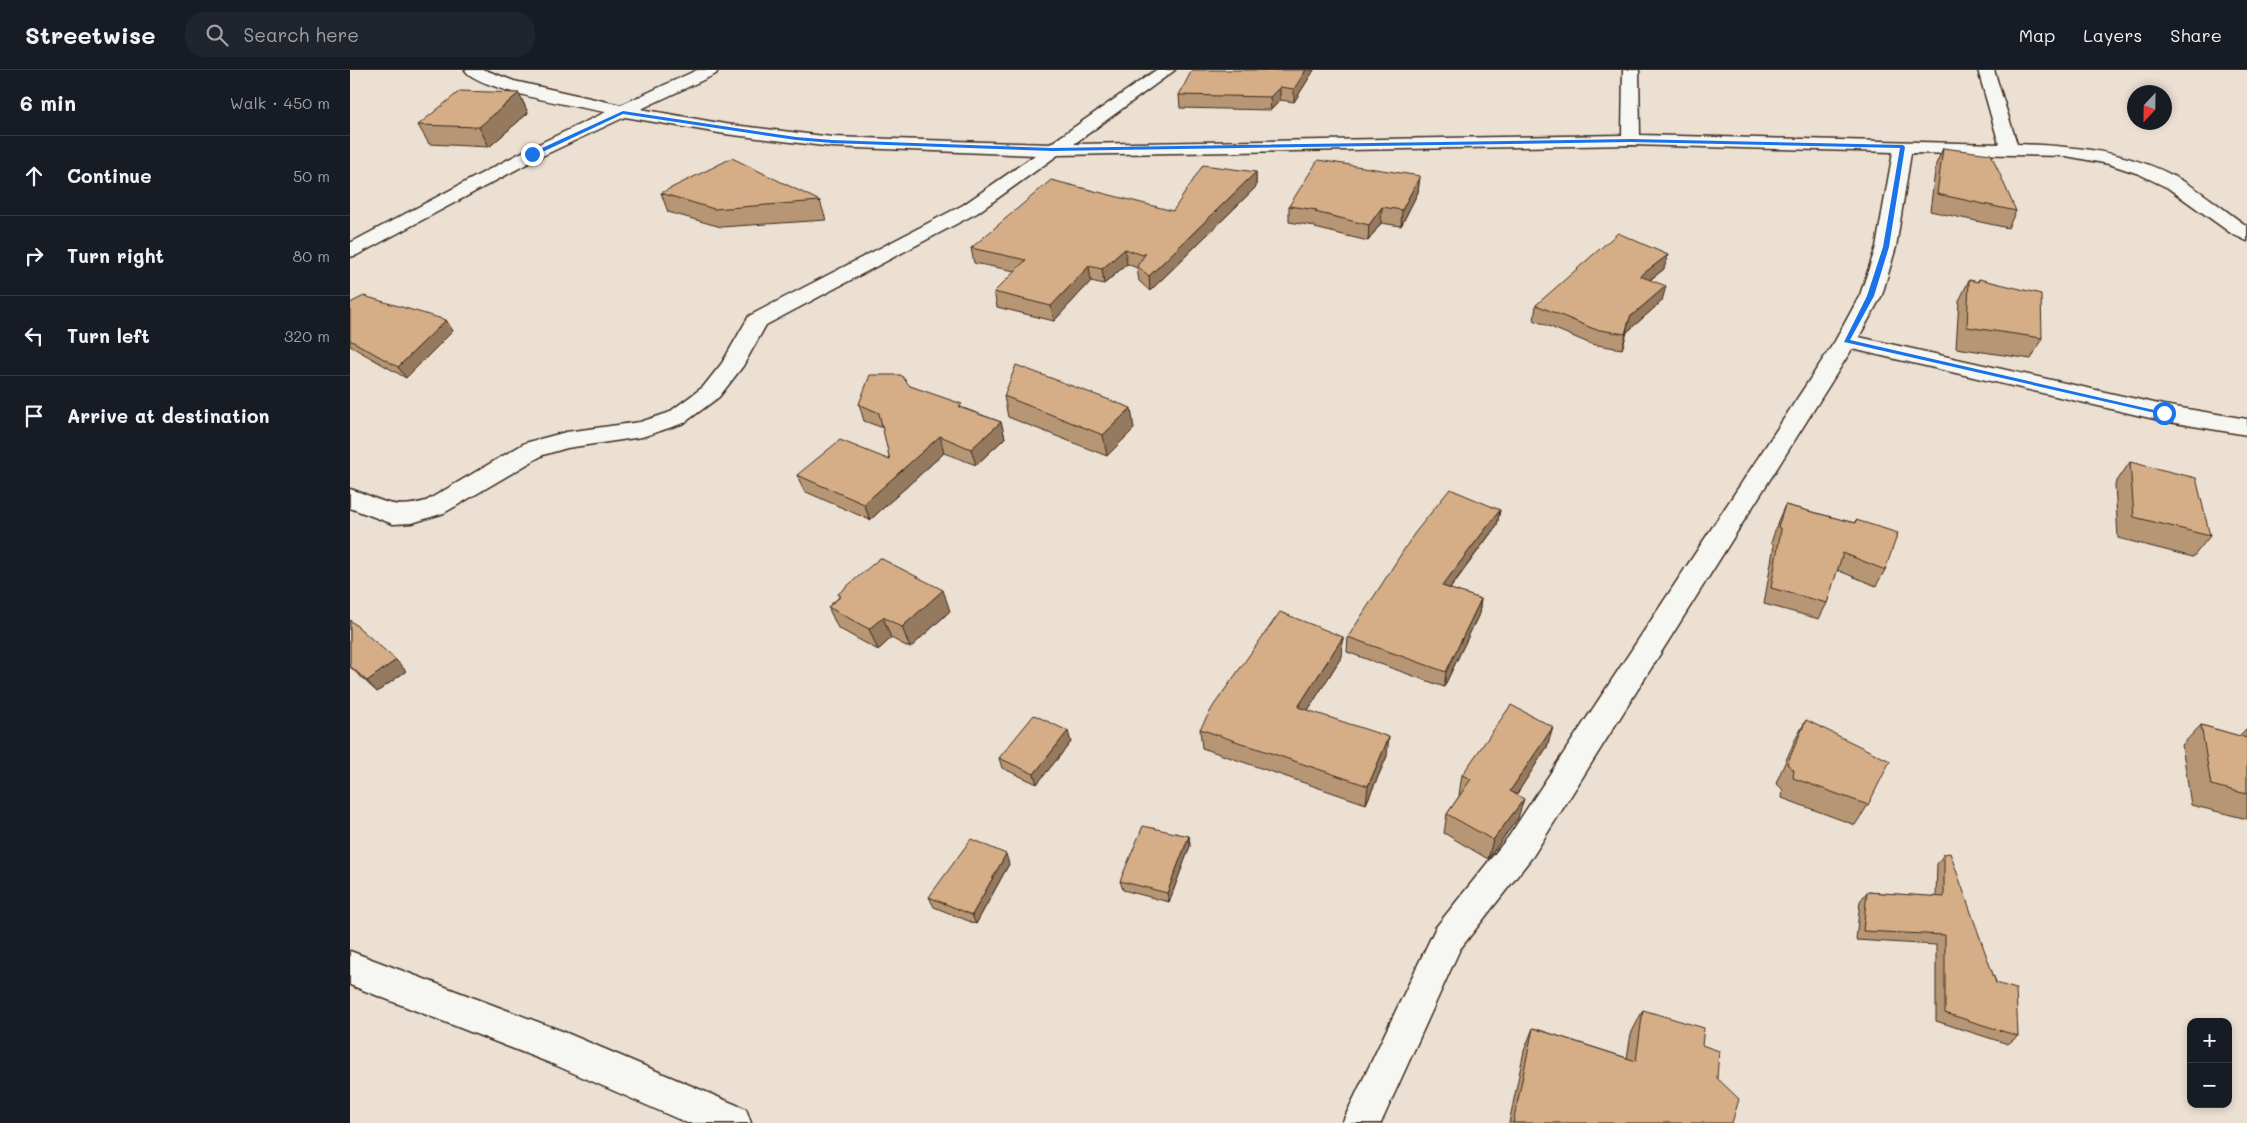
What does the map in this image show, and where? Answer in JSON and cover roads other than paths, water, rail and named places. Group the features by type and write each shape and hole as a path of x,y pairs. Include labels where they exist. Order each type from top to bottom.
{"street":[{"path":"473,70 493,80 623,112 824,141 1052,150 1631,140 2079,153 2123,162 2150,171 2189,192 2247,235"},
{"path":"350,250 532,154 710,70"},
{"path":"350,498 393,515 412,514 435,507 534,449 566,440 642,429 676,418 711,392 732,366 757,321 970,209 1167,70"},
{"path":"1631,70 1631,140"},
{"path":"1986,70 2010,150"},
{"path":"1361,1123 1448,938 1521,846 1846,341 1871,296 1886,247 1903,147"},
{"path":"1846,341 2164,413 2247,427"},
{"path":"350,968 562,1049 732,1123"}]}
